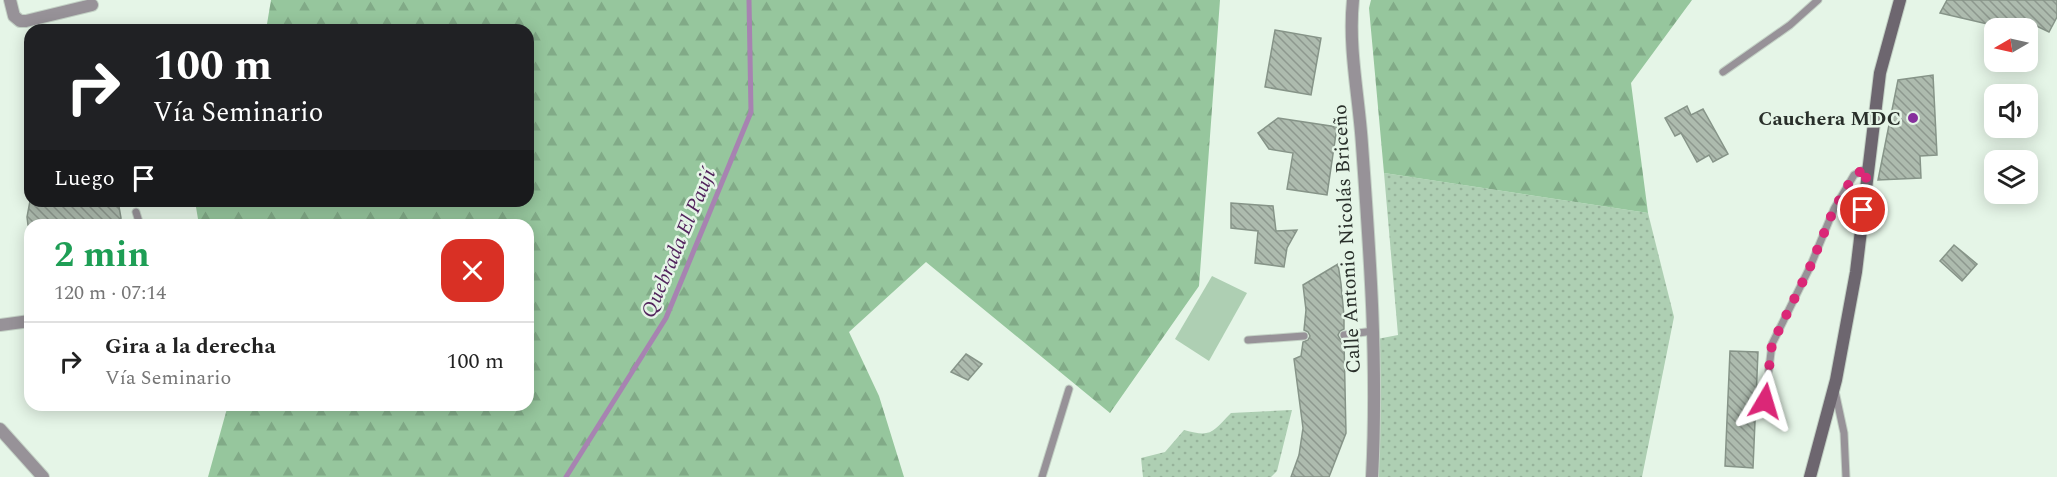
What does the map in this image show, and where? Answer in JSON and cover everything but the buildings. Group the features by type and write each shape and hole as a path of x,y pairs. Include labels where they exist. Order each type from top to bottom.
{"main road":[{"path":"1810,477 1834,386 1856,272 1880,73 1900,0"}],"street":[{"path":"10,0 14,16 20,21 92,5"},
{"name":"Calle Antonio Nicolás Briceño","path":"1353,0 1351,38 1360,105 1372,292 1372,477"},
{"path":"0,326 24,322"},
{"path":"0,429 43,477"}],"lane":[{"path":"1723,72 1790,25 1818,0"},
{"path":"1765,401 1772,344 1810,267 1834,209 1854,175 1867,168"},
{"path":"136,212 138,219"},
{"path":"1344,334 1373,332"},
{"path":"1248,340 1304,336"},
{"path":"1834,386 1844,433 1846,477"},
{"path":"1042,477 1069,389"}],"green space":[{"path":"271,0 1220,0 1199,286 1110,413 926,262 849,332 879,396 904,477 208,477 226,411 534,411 534,219 198,219 196,207 534,207 534,24 267,24"},
{"path":"1371,0 1692,0 1631,83 1648,213 1384,173 1369,8"},
{"path":"1384,173 1648,213 1674,317 1642,477 1378,477 1377,339 1398,335"},
{"path":"1212,276 1247,293 1209,361 1175,339"},
{"path":"1292,410 1277,471 1271,477 1143,477 1141,458 1165,452 1184,430 1200,433 1211,432 1231,413"}],"waterway":[{"name":"Quebrada El Paují","path":"566,477 666,318 751,112 749,0"}],"place":[{"name":"Cauchera MDC","path":"1913,118"}],"route":[{"path":"1765,401 1772,344 1810,267 1834,209 1854,175 1867,168 1863,210"}]}
